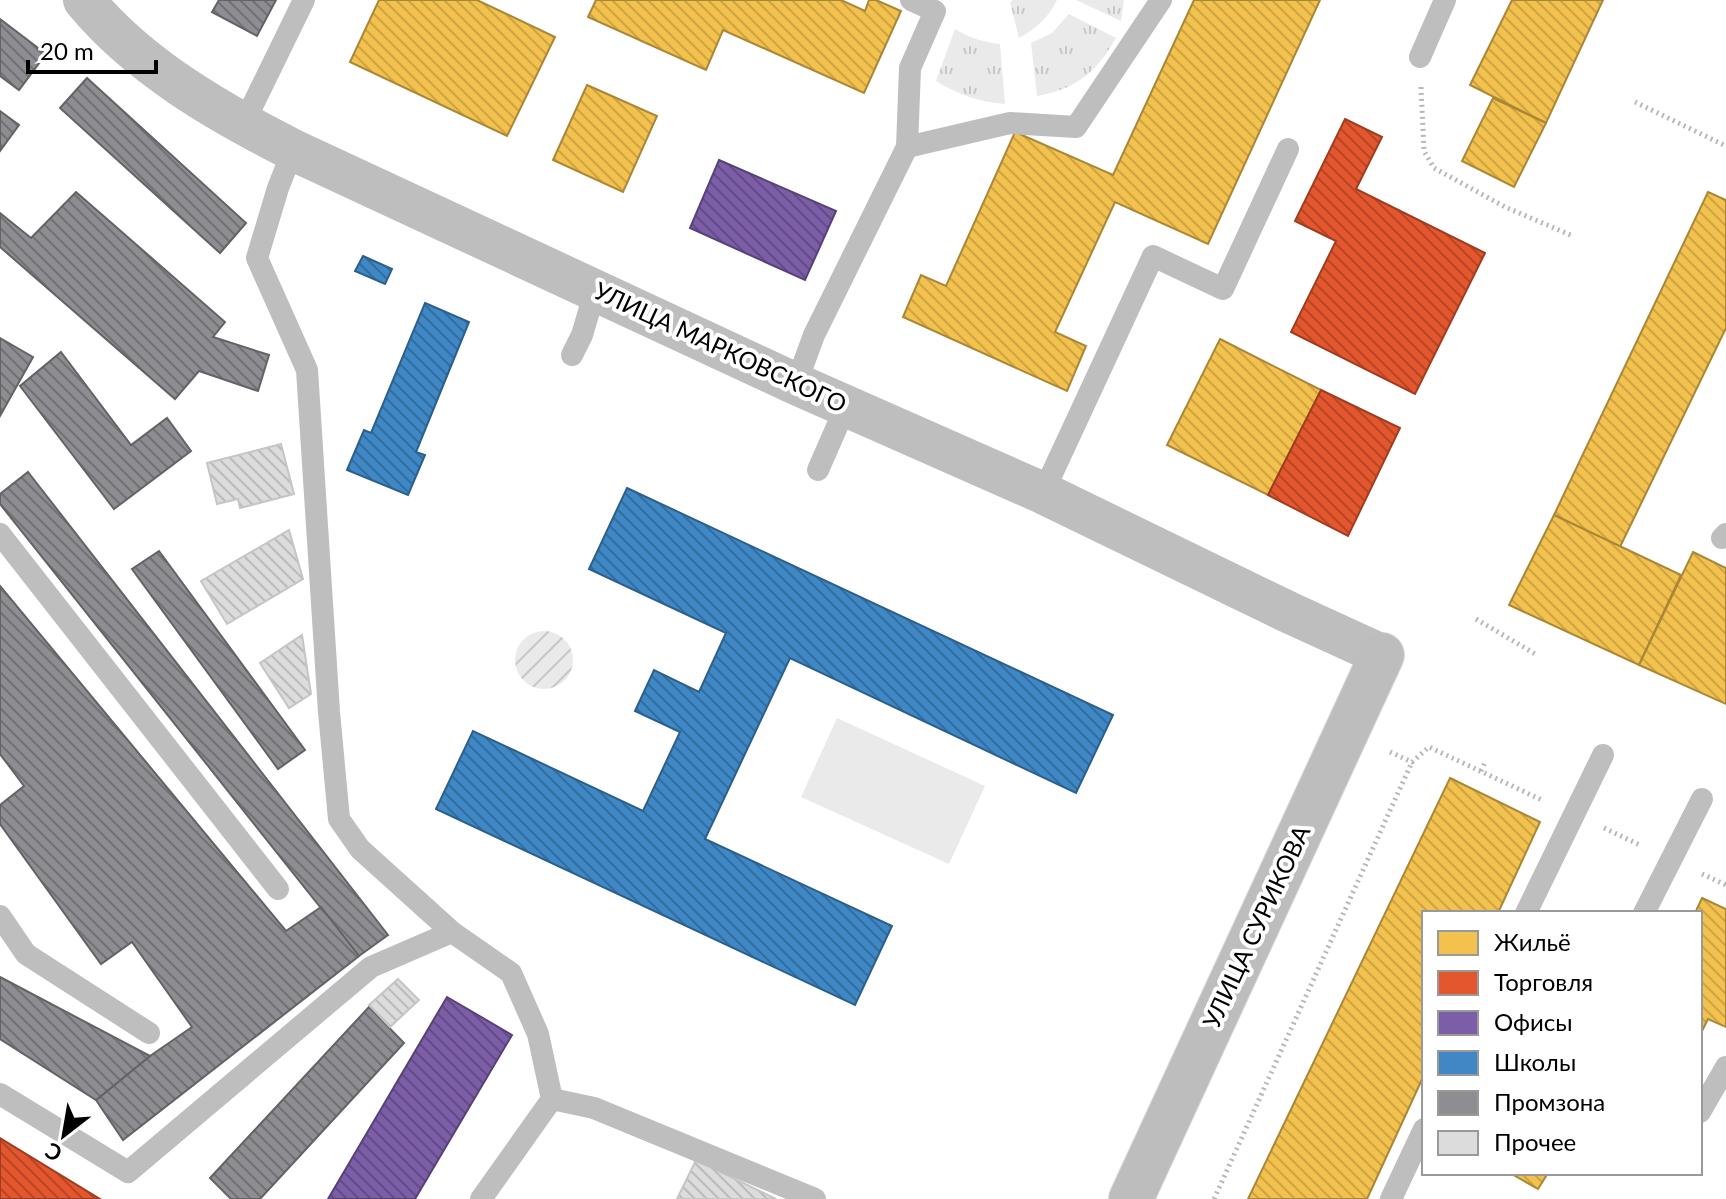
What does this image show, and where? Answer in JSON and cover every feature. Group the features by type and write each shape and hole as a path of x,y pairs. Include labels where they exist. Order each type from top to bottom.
{"main road":[{"name":"УЛИЦА СУРИКОВА","path":"1131,1199 1382,655"}],"street":[{"name":"УЛИЦА МАРКОВСКОГО","path":"84,0 97,16 146,59 201,101 243,125 796,384 1043,493 1382,655"}],"lane":[{"path":"243,125 304,0"},
{"path":"796,384 814,335 907,147 910,68 935,11 911,0"},
{"path":"907,147 1010,123 1076,127 1161,0"},
{"path":"1420,57 1445,0"},
{"path":"1043,493 1153,256 1223,289 1288,149"},
{"path":"293,150 257,258 307,370 339,819 360,849 452,932 511,973 538,1034 552,1099 481,1199"},
{"path":"572,355 582,335 595,291"},
{"path":"818,470 846,406"},
{"path":"0,534 278,889"},
{"path":"1527,911 1603,755"},
{"path":"1645,911 1702,799"},
{"path":"0,916 26,954 149,1033"},
{"path":"0,1094 128,1172 371,967 452,932"},
{"path":"1702,1109 1726,1067"},
{"path":"552,1099 594,1108 815,1199"},
{"path":"1391,1199 1422,1133"}],"path":[{"path":"1420,57 1424,151 1434,168 1505,207 1573,236"},
{"path":"1635,102 1726,146"},
{"path":"1476,619 1537,655"},
{"path":"1214,1199 1412,762 1429,747"},
{"path":"1390,752 1412,762"},
{"path":"1481,771 1486,760"}],"green space":[{"path":"1057,0 1041,22 1019,38 1010,2"},
{"path":"1076,0 1124,0 1121,21"},
{"path":"1069,14 1116,38 1101,61 1084,78 1063,89 1037,96 1031,43 1052,33"},
{"path":"955,29 977,39 1000,44 1005,104 969,97 936,81"},
{"path":"544,631 555,633 564,640 571,649 571,671 564,680 555,687 544,689 533,687 524,680 517,671 515,660 517,649 524,640 533,633"},
{"path":"837,718 985,786 949,864 801,797"}],"building: Жильё":[{"path":"379,0 477,0 555,37 507,136 350,62"},
{"path":"596,0 841,0 865,11 869,0 876,0 901,11 864,93 723,30 706,70 588,17"},
{"path":"1194,0 1320,0 1208,244 1115,202 1055,332 1086,346 1067,391 903,317 921,275 946,286 1015,132 1113,175"},
{"path":"1512,0 1603,0 1546,123 1470,85"},
{"path":"587,85 657,116 623,192 553,160"},
{"path":"1493,98 1546,123 1514,187 1462,161"},
{"path":"1708,192 1726,200 1726,328 1620,547 1554,515"},
{"path":"1220,339 1321,390 1268,495 1167,445"},
{"path":"1554,515 1681,575 1639,665 1509,605"},
{"path":"1693,552 1726,568 1726,704 1639,665"},
{"path":"1450,778 1540,822 1499,911 1422,911 1422,1079 1367,1199 1248,1199"},
{"path":"1702,898 1726,909 1726,1027 1708,1019 1702,1031 1702,911 1696,911"},
{"path":"1514,1175 1547,1175 1538,1189"}],"building: Торговля":[{"path":"1345,119 1382,137 1356,189 1485,253 1415,394 1291,332 1336,241 1295,221"},
{"path":"1321,390 1400,428 1348,536 1268,495"},
{"path":"0,1138 100,1199 0,1199"}],"building: Офисы":[{"path":"719,160 836,211 805,280 690,228"},
{"path":"447,997 512,1035 415,1199 328,1199"}],"building: Школы":[{"path":"363,256 392,269 385,284 355,271"},
{"path":"425,303 469,322 416,452 425,455 408,495 347,470 364,430 371,433"},
{"path":"627,488 1113,715 1076,793 790,658 705,839 892,926 855,1005 436,809 473,731 643,811 680,732 635,711 654,670 699,692 726,633 589,569"}],"building: Промзона":[{"path":"219,0 276,0 257,36 212,12"},
{"path":"0,19 46,54 19,90 0,76"},
{"path":"87,78 246,223 220,253 60,108"},
{"path":"0,111 19,125 0,151"},
{"path":"76,192 225,322 213,337 269,355 258,391 199,371 175,399 0,247 0,213 31,238"},
{"path":"0,338 33,357 0,416"},
{"path":"61,352 131,445 167,418 191,451 114,509 20,386"},
{"path":"28,472 388,935 359,956 0,504 0,494"},
{"path":"159,551 305,750 278,769 132,569"},
{"path":"0,586 286,931 321,907 359,956 123,1140 96,1100 192,1027 132,942 101,964 0,824 0,805 24,786 0,754"},
{"path":"0,977 150,1056 96,1100 0,1039"},
{"path":"369,1007 404,1043 260,1199 231,1199 210,1178"}],"building: Прочее":[{"path":"281,444 294,494 240,508 238,499 217,504 207,463"},
{"path":"289,530 303,579 227,624 201,581"},
{"path":"302,635 311,694 289,708 260,663"},
{"path":"398,979 419,1000 390,1027 369,1005"},
{"path":"696,1160 776,1199 677,1199"}]}
